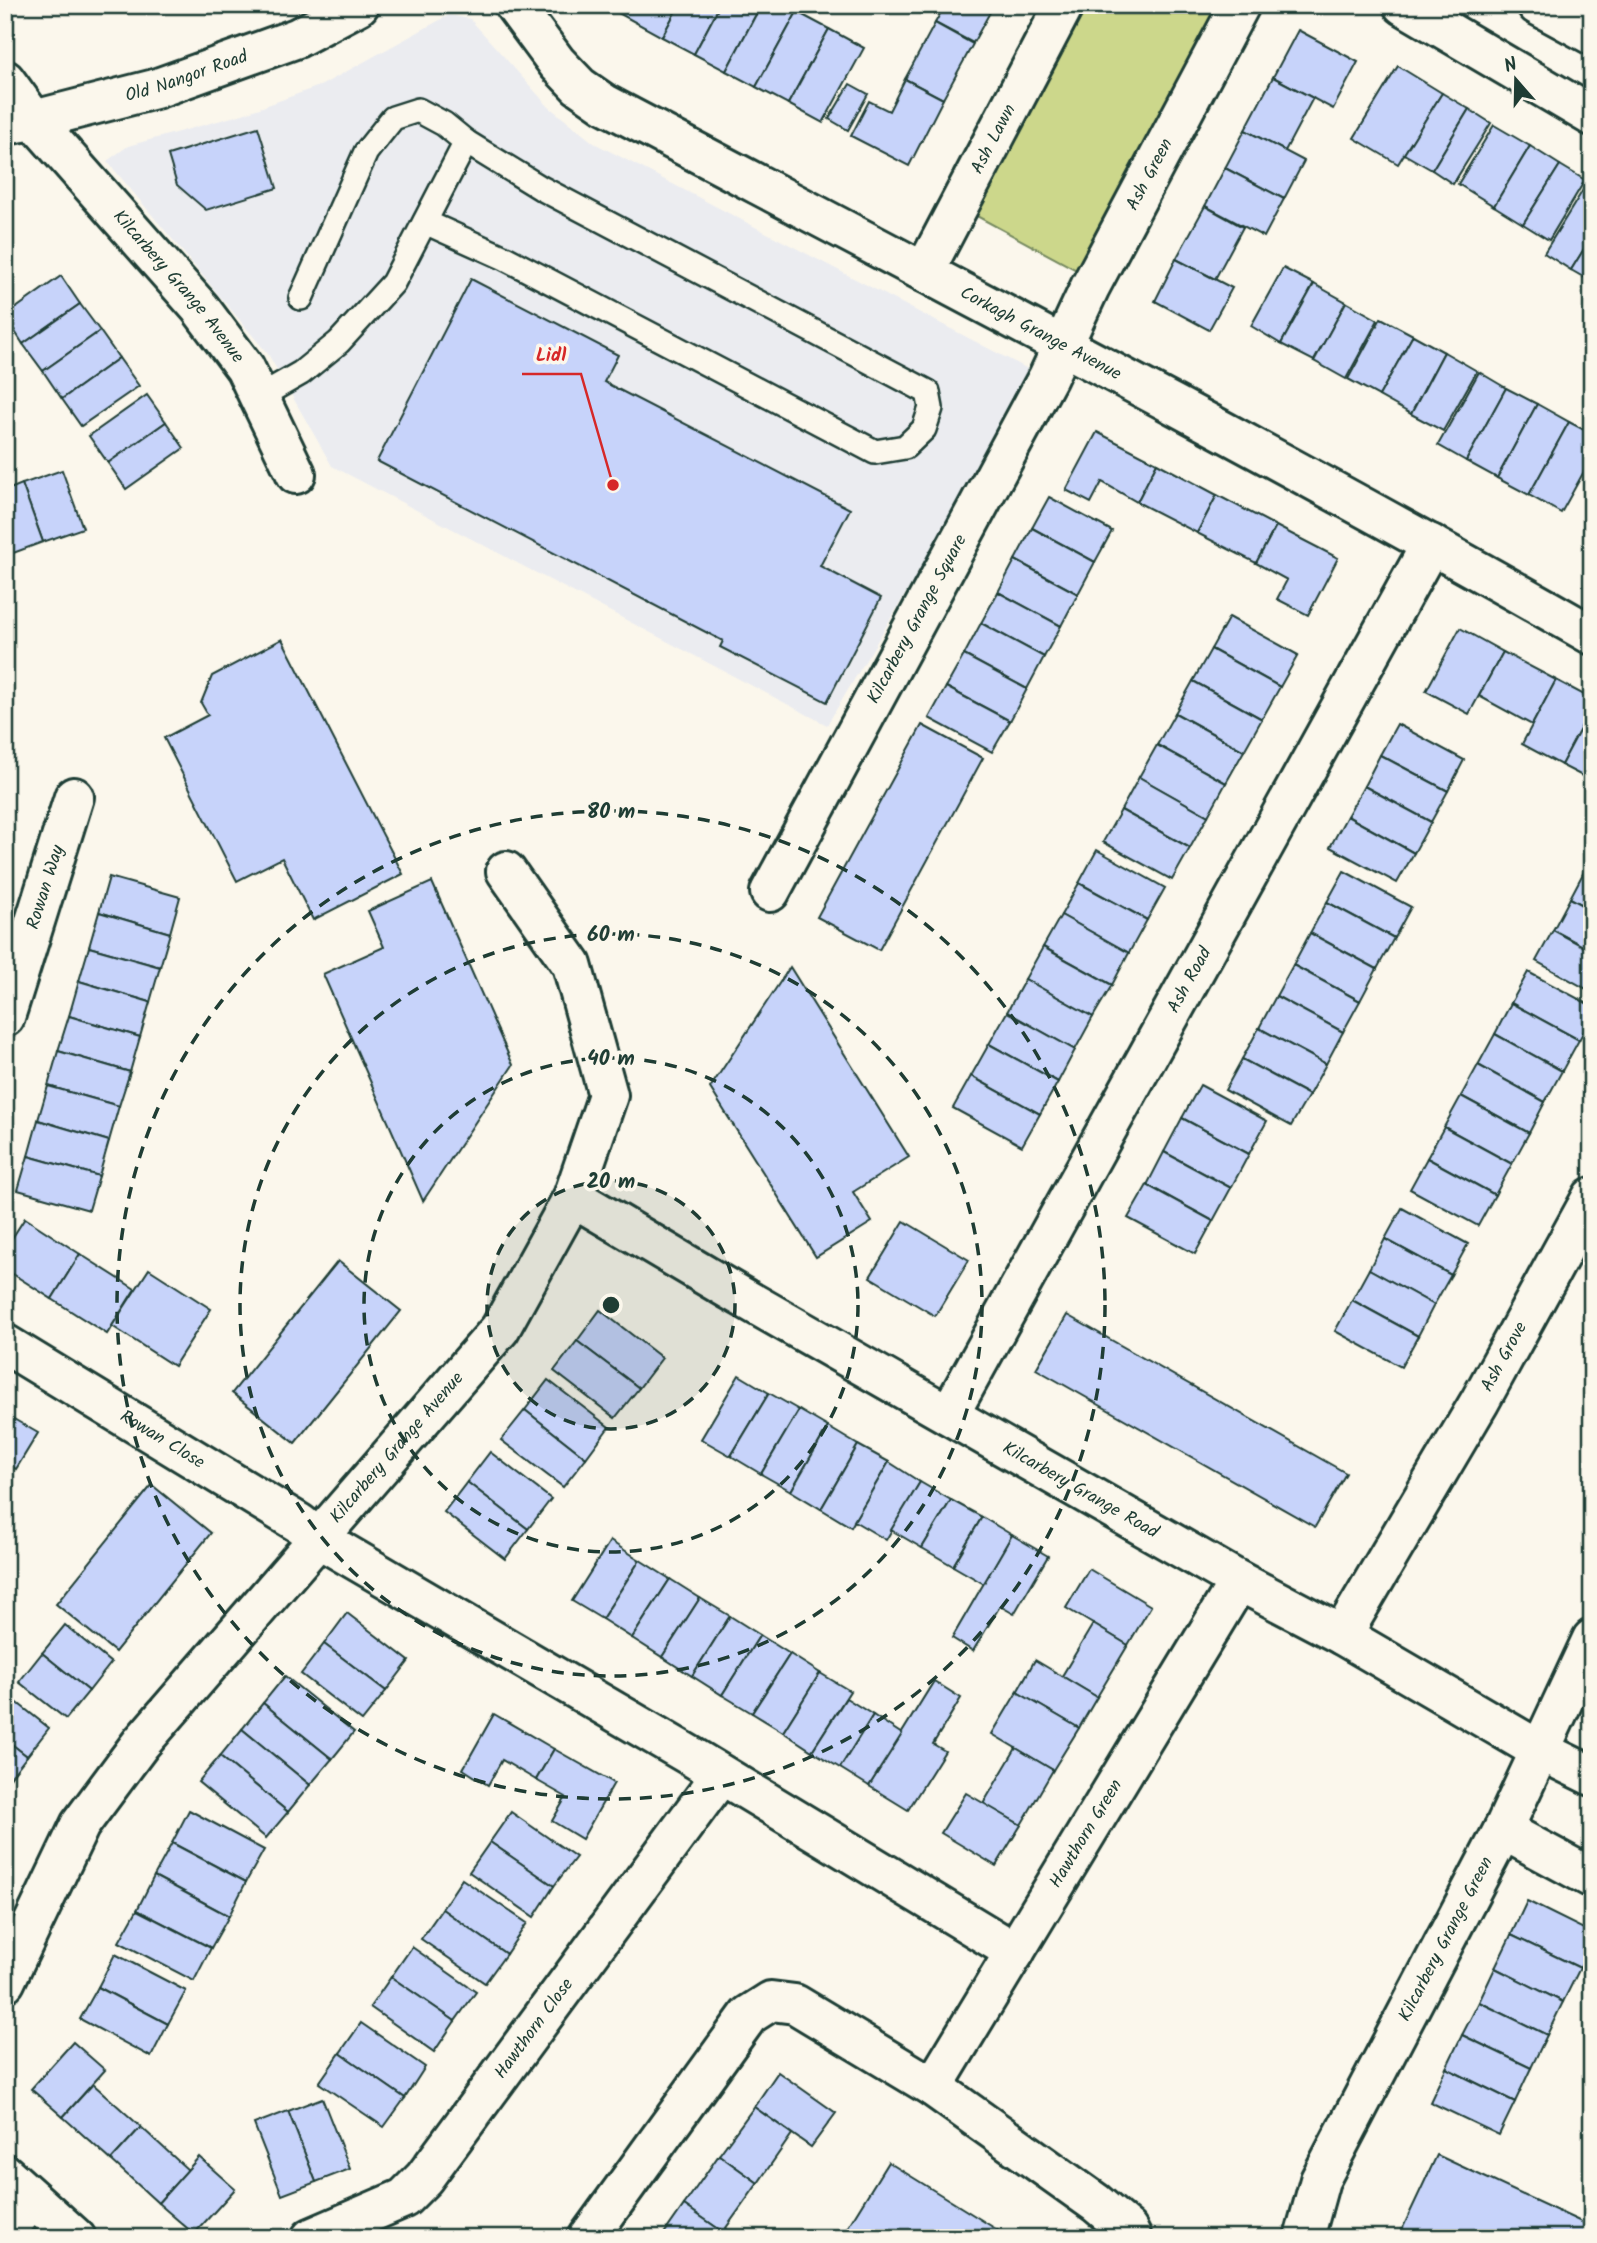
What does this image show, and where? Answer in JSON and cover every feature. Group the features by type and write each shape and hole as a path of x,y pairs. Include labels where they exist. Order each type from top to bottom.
{"street":[{"name":"Old Nangor Road","path":"20,122 155,89 297,38 359,5"},
{"name":"Corkagh Grange Avenue","path":"514,5 557,63 579,86 605,104 1062,344 1431,544 1592,635"},
{"name":"Ash Lawn","path":"924,272 1064,5"},
{"name":"Ash Green","path":"1062,344 1240,5"},
{"path":"1403,5 1592,116"},
{"path":"1537,5 1592,35"},
{"name":"Kilcarbery Grange Avenue","path":"5,80 20,122 200,307 245,368 296,474"},
{"name":"Kilcarbery Grange Square","path":"770,892 1048,377 1062,344"},
{"name":"Ash Road","path":"949,1415 1431,544"},
{"name":"Rowan Way","path":"5,1017 74,797"},
{"name":"Kilcarbery Grange Avenue","path":"5,1982 80,1825 141,1743 500,1329 573,1197 608,1096 572,965 506,871"},
{"name":"Kilcarbery Grange Road","path":"573,1197 1239,1581 1342,1635 1539,1750 1592,1776"},
{"name":"Ash Grove","path":"1342,1635 1479,1401 1592,1197"},
{"name":"Rowan Close","path":"5,1344 299,1523 318,1538"},
{"path":"318,1538 1015,1952"},
{"name":"Hawthorn Green","path":"933,2087 1239,1581"},
{"name":"Kilcarbery Grange Green","path":"1304,2238 1320,2180 1503,1830 1592,1639"},
{"name":"Hawthorn Close","path":"311,2238 404,2198 424,2178 721,1775"},
{"path":"1503,1830 1592,1878"},
{"path":"588,2238 749,2015 771,2001 794,2004 933,2087 1096,2203 1128,2230 1132,2238"},
{"path":"5,2233 19,2186 76,2238"}],"lane":[{"path":"301,298 366,152 393,118 418,110 444,124 466,142 541,188 928,392 931,408 924,429 905,447 875,452 505,258 425,222"},
{"path":"259,397 301,373 339,342 393,283 466,142"}],"shaded area":[{"path":"449,15 470,19 549,107 594,143 1028,369 930,553 827,725 332,466 268,354 107,161 128,146 243,114 322,85"}],"green space":[{"path":"1084,5 1220,5 1080,272 973,214"}],"building":[{"path":"604,5 679,5 662,37"},
{"path":"679,5 720,5 694,54 662,37"},
{"path":"720,5 761,5 726,71 694,54"},
{"path":"761,5 785,5 797,12 756,87 726,71"},
{"path":"945,5 994,5 973,43 935,23"},
{"path":"797,12 829,29 788,104 756,87"},
{"path":"935,23 973,44 943,99 905,79"},
{"path":"829,29 864,48 823,123 788,104"},
{"path":"1298,30 1358,62 1333,109 1273,77"},
{"path":"1398,66 1442,93 1398,164 1354,138"},
{"path":"1273,77 1313,98 1285,151 1245,130"},
{"path":"905,79 943,99 909,166 851,136 869,101 889,111"},
{"path":"850,84 868,94 848,130 829,119"},
{"path":"1442,93 1469,109 1432,170 1404,154"},
{"path":"1469,109 1491,123 1453,184 1432,170"},
{"path":"1494,125 1530,146 1494,206 1458,184"},
{"path":"258,127 277,188 206,210 177,185 168,155"},
{"path":"1245,130 1304,161 1284,199 1225,168"},
{"path":"1530,146 1560,165 1523,224 1494,206"},
{"path":"1560,165 1585,180 1549,240 1523,224"},
{"path":"1225,168 1284,199 1264,237 1205,206"},
{"path":"1588,182 1592,184 1592,236 1571,270 1544,253"},
{"path":"1205,206 1243,227 1215,279 1176,259"},
{"path":"1592,236 1592,282 1571,270"},
{"path":"1176,259 1232,288 1209,330 1155,301"},
{"path":"1283,268 1314,284 1281,344 1251,326"},
{"path":"61,276 80,304 23,344 5,316"},
{"path":"471,279 618,355 604,382 850,509 820,566 881,598 827,702 720,647 723,641 377,461"},
{"path":"1314,284 1346,302 1314,361 1281,344"},
{"path":"1346,302 1378,320 1346,379 1314,361"},
{"path":"80,304 100,331 43,371 23,344"},
{"path":"1381,318 1413,335 1379,396 1348,379"},
{"path":"100,331 119,358 62,399 43,371"},
{"path":"1413,335 1444,352 1411,414 1379,396"},
{"path":"1444,352 1477,371 1443,431 1411,414"},
{"path":"119,358 139,386 81,426 62,399"},
{"path":"1479,372 1506,388 1466,461 1438,445"},
{"path":"1506,388 1537,404 1497,478 1466,461"},
{"path":"147,395 166,422 108,463 89,436"},
{"path":"1537,404 1569,422 1529,495 1497,478"},
{"path":"166,422 184,448 126,489 108,463"},
{"path":"1569,422 1592,434 1592,457 1561,513 1529,495"},
{"path":"1097,432 1157,463 1137,502 1102,482 1091,503 1066,490"},
{"path":"1157,463 1217,495 1197,533 1137,502"},
{"path":"62,470 83,528 43,542 22,484"},
{"path":"22,484 43,542 5,556 5,491"},
{"path":"1217,495 1276,526 1256,563 1197,533"},
{"path":"1049,497 1112,531 1095,562 1032,528"},
{"path":"1276,526 1338,558 1308,615 1277,599 1287,580 1256,563"},
{"path":"1032,528 1095,562 1078,594 1015,560"},
{"path":"1015,560 1078,594 1061,626 998,592"},
{"path":"998,592 1061,626 1044,657 981,623"},
{"path":"1229,617 1298,655 1280,687 1211,649"},
{"path":"981,623 1044,657 1027,689 964,655"},
{"path":"1460,628 1503,652 1469,714 1426,691"},
{"path":"282,639 403,874 313,920 282,858 237,881 164,738 208,715 201,703 212,676"},
{"path":"1211,649 1280,687 1262,719 1193,681"},
{"path":"1503,652 1556,680 1532,725 1479,696"},
{"path":"964,655 1027,689 1010,721 946,687"},
{"path":"1556,680 1592,699 1592,707 1561,765 1522,744"},
{"path":"1193,681 1262,719 1244,751 1175,713"},
{"path":"946,687 1010,721 992,752 929,718"},
{"path":"1592,707 1592,781 1561,765"},
{"path":"1175,713 1244,751 1226,783 1157,745"},
{"path":"1397,724 1464,760 1448,791 1380,755"},
{"path":"922,725 983,758 879,950 817,917"},
{"path":"1157,745 1226,783 1208,816 1139,777"},
{"path":"1380,755 1448,791 1431,822 1364,786"},
{"path":"1139,777 1208,816 1190,848 1121,810"},
{"path":"1364,786 1431,822 1414,853 1347,816"},
{"path":"1121,810 1190,848 1172,880 1103,842"},
{"path":"1347,816 1414,853 1397,883 1330,847"},
{"path":"1097,850 1165,888 1147,920 1079,883"},
{"path":"1587,866 1592,869 1592,910 1570,898"},
{"path":"1344,871 1411,907 1394,938 1327,902"},
{"path":"109,877 180,897 170,933 99,912"},
{"path":"432,882 513,1065 423,1201 323,974 384,947 368,911"},
{"path":"1079,883 1147,920 1129,953 1061,915"},
{"path":"1570,898 1592,910 1592,951 1553,930"},
{"path":"1327,902 1394,938 1377,969 1310,933"},
{"path":"99,912 170,933 160,967 89,947"},
{"path":"1061,915 1129,953 1112,985 1043,947"},
{"path":"1553,930 1592,951 1592,992 1536,961"},
{"path":"1310,933 1377,969 1360,1001 1293,965"},
{"path":"89,947 160,967 150,1002 79,981"},
{"path":"1043,947 1112,985 1093,1017 1025,979"},
{"path":"1293,965 1360,1001 1343,1032 1276,996"},
{"path":"790,967 909,1157 853,1192 872,1222 816,1257 710,1088"},
{"path":"1528,972 1592,1006 1592,1017 1579,1040 1511,1003"},
{"path":"1025,979 1093,1017 1075,1050 1007,1012"},
{"path":"79,981 150,1002 140,1037 69,1016"},
{"path":"1276,996 1343,1032 1326,1064 1259,1028"},
{"path":"1511,1003 1579,1040 1562,1071 1495,1034"},
{"path":"1007,1012 1075,1050 1058,1082 989,1044"},
{"path":"69,1016 140,1037 130,1072 58,1051"},
{"path":"1259,1028 1326,1064 1309,1095 1242,1059"},
{"path":"1495,1034 1562,1071 1545,1102 1478,1065"},
{"path":"989,1044 1058,1082 1040,1114 971,1076"},
{"path":"58,1051 130,1072 119,1106 48,1086"},
{"path":"1242,1059 1309,1095 1291,1126 1225,1090"},
{"path":"1478,1065 1545,1102 1529,1133 1461,1096"},
{"path":"971,1076 1040,1114 1022,1146 953,1108"},
{"path":"1200,1085 1267,1121 1249,1154 1182,1118"},
{"path":"48,1086 119,1106 109,1141 38,1120"},
{"path":"1461,1096 1529,1133 1512,1164 1444,1127"},
{"path":"1182,1118 1249,1154 1231,1188 1164,1152"},
{"path":"38,1120 109,1141 99,1176 28,1156"},
{"path":"1444,1127 1512,1164 1495,1195 1427,1158"},
{"path":"1164,1152 1231,1188 1213,1221 1147,1185"},
{"path":"28,1156 99,1176 89,1210 18,1190"},
{"path":"1427,1158 1495,1195 1478,1226 1410,1189"},
{"path":"1147,1185 1213,1221 1195,1254 1128,1218"},
{"path":"1402,1208 1468,1244 1451,1275 1385,1239"},
{"path":"25,1218 80,1254 52,1299 5,1269 5,1249"},
{"path":"904,1221 969,1260 935,1316 870,1277"},
{"path":"1385,1239 1451,1275 1434,1305 1369,1269"},
{"path":"80,1254 135,1289 107,1334 52,1299"},
{"path":"338,1261 401,1311 295,1443 232,1393"},
{"path":"149,1269 211,1309 174,1366 112,1326"},
{"path":"1369,1269 1434,1305 1418,1336 1352,1300"},
{"path":"1352,1300 1418,1336 1401,1367 1335,1331"},
{"path":"600,1310 662,1358 639,1388 577,1341"},
{"path":"1067,1315 1346,1473 1315,1527 1036,1369"},
{"path":"577,1341 639,1388 615,1418 554,1371"},
{"path":"739,1375 769,1393 731,1456 701,1439"},
{"path":"548,1380 609,1427 586,1458 525,1410"},
{"path":"769,1393 799,1410 761,1474 731,1456"},
{"path":"525,1410 586,1458 563,1487 501,1440"},
{"path":"799,1410 828,1427 791,1491 761,1474"},
{"path":"5,1414 38,1433 16,1469 5,1462"},
{"path":"828,1427 858,1445 821,1509 791,1491"},
{"path":"858,1445 889,1462 851,1527 821,1509"},
{"path":"490,1452 551,1499 528,1529 467,1482"},
{"path":"889,1462 920,1482 886,1540 854,1521"},
{"path":"467,1482 528,1529 505,1559 444,1512"},
{"path":"920,1482 951,1500 922,1548 891,1530"},
{"path":"152,1485 211,1533 115,1652 56,1604"},
{"path":"951,1500 982,1517 953,1566 922,1548"},
{"path":"982,1517 1012,1535 984,1584 953,1566"},
{"path":"1012,1535 1048,1556 1014,1614 1000,1606 973,1651 952,1638"},
{"path":"610,1541 640,1560 602,1619 572,1601"},
{"path":"640,1560 670,1579 632,1638 602,1619"},
{"path":"1089,1569 1151,1606 1128,1645 1066,1608"},
{"path":"670,1579 700,1598 662,1657 632,1638"},
{"path":"700,1598 730,1616 692,1676 662,1657"},
{"path":"347,1613 409,1661 386,1691 324,1644"},
{"path":"730,1616 760,1635 722,1695 692,1676"},
{"path":"1093,1624 1128,1645 1097,1697 1062,1676"},
{"path":"65,1625 111,1663 89,1691 42,1653"},
{"path":"760,1635 790,1654 752,1713 722,1695"},
{"path":"324,1644 386,1691 362,1721 301,1674"},
{"path":"42,1653 89,1691 66,1719 19,1682"},
{"path":"790,1654 820,1673 783,1732 752,1713"},
{"path":"1035,1660 1097,1697 1079,1728 1017,1692"},
{"path":"820,1673 850,1691 812,1751 783,1732"},
{"path":"285,1676 354,1732 332,1759 263,1703"},
{"path":"934,1681 961,1698 933,1744 945,1751 908,1810 869,1786"},
{"path":"1017,1692 1079,1728 1053,1770 992,1734"},
{"path":"5,1693 49,1728 27,1756 5,1739"},
{"path":"846,1698 873,1715 840,1768 812,1751"},
{"path":"263,1703 332,1759 310,1785 242,1729"},
{"path":"494,1714 554,1749 536,1780 502,1760 488,1785 463,1769"},
{"path":"873,1715 902,1734 869,1786 840,1768"},
{"path":"242,1729 310,1785 288,1812 220,1756"},
{"path":"5,1739 27,1756 5,1784"},
{"path":"1016,1748 1053,1770 1021,1825 983,1804"},
{"path":"554,1749 614,1783 582,1839 552,1821 566,1797 536,1780"},
{"path":"220,1756 288,1812 266,1838 198,1782"},
{"path":"966,1793 1021,1825 996,1866 941,1833"},
{"path":"189,1810 264,1850 246,1882 172,1843"},
{"path":"511,1812 576,1857 554,1886 490,1842"},
{"path":"490,1842 554,1886 534,1917 469,1872"},
{"path":"172,1843 246,1882 229,1916 154,1876"},
{"path":"154,1876 229,1916 211,1948 137,1910"},
{"path":"462,1879 527,1923 506,1954 442,1909"},
{"path":"1527,1901 1592,1933 1592,1944 1580,1968 1511,1935"},
{"path":"442,1909 506,1954 485,1983 421,1939"},
{"path":"137,1910 211,1948 194,1981 119,1942"},
{"path":"1511,1935 1580,1968 1563,2002 1495,1968"},
{"path":"412,1947 476,1992 455,2021 391,1977"},
{"path":"115,1954 186,1991 168,2024 98,1987"},
{"path":"1495,1968 1563,2002 1547,2035 1479,2002"},
{"path":"391,1977 455,2021 434,2052 370,2007"},
{"path":"98,1987 168,2024 151,2057 80,2019"},
{"path":"1479,2002 1547,2035 1531,2068 1462,2035"},
{"path":"361,2023 425,2067 405,2098 340,2053"},
{"path":"1462,2035 1531,2068 1515,2102 1446,2068"},
{"path":"73,2042 105,2070 63,2117 31,2089"},
{"path":"340,2053 405,2098 384,2127 319,2083"},
{"path":"1446,2068 1515,2102 1499,2135 1430,2102"},
{"path":"778,2072 836,2113 811,2147 754,2107"},
{"path":"93,2084 141,2127 111,2160 63,2117"},
{"path":"322,2098 350,2169 316,2182 288,2111"},
{"path":"754,2107 792,2134 758,2183 719,2155"},
{"path":"288,2111 316,2182 282,2195 254,2124"},
{"path":"141,2127 188,2170 158,2203 111,2160"},
{"path":"719,2155 758,2183 723,2232 684,2205"},
{"path":"1437,2155 1592,2227 1592,2238 1398,2238"},
{"path":"199,2157 235,2189 194,2234 158,2203"},
{"path":"888,2162 996,2229 1011,2238 841,2238"},
{"path":"684,2205 723,2232 731,2238 661,2238"}],"place":[{"name":"Lidl","path":"613,485"}]}
